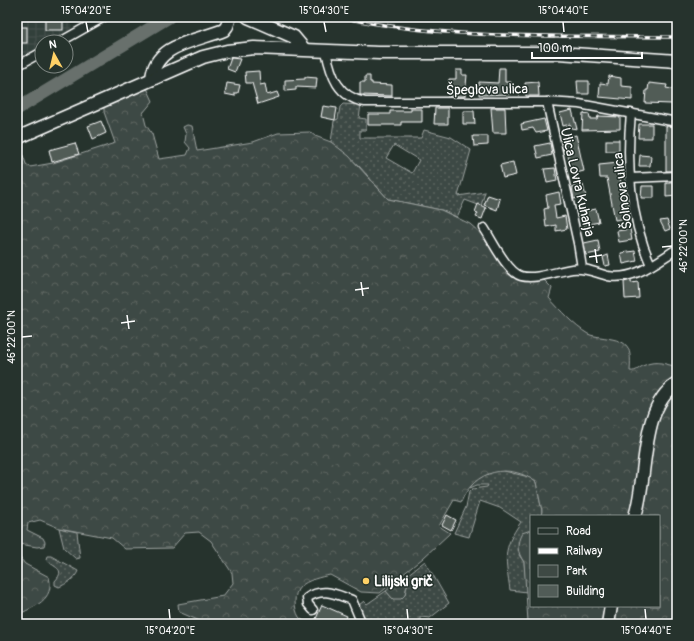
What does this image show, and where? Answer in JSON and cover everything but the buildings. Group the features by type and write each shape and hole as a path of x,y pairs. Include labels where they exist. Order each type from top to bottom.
{"main road":[{"path":"152,79 153,69 157,60 165,53 224,30 230,17"},
{"path":"248,17 294,37 304,49"},
{"path":"17,138 203,57 227,51 254,48 326,51 558,53 677,61"},
{"path":"635,515 640,493 647,442 654,418 662,399 677,384"},
{"path":"608,624 611,607"}],"street":[{"path":"74,34 104,17"},
{"name":"Špeglova ulica","path":"326,51 331,72 342,91 354,100 365,102 546,102 579,104 677,122"},
{"path":"17,66 34,56"},
{"name":"Ulica Lovra Kuharja","path":"546,102 578,243 582,268"},
{"name":"Šolnova ulica","path":"631,113 630,178 640,233 650,265"},
{"path":"630,178 677,176"},
{"path":"484,228 505,262 521,276 535,276 582,268 606,275 631,275 677,249"},
{"path":"313,610 308,604 307,598 316,592 328,592 339,595 352,600 362,624"}],"shaded area":[{"path":"17,17 68,17 72,25 70,31 65,34 34,34 34,52 17,62"}],"green space":[{"path":"147,88 153,101 143,113 146,125 152,134 159,159 187,155 190,148 185,142 186,134 183,127 187,125 192,126 197,151 253,142 278,133 310,132 315,136 331,142 349,156 388,199 441,210 470,224 479,232 505,268 541,277 552,288 549,298 567,318 577,326 590,335 616,340 626,345 630,354 630,371 634,371 653,363 661,363 677,367 677,624 523,624 528,622 524,562 520,555 518,544 522,533 530,530 530,607 660,607 660,515 541,515 542,511 536,482 515,472 493,472 483,476 467,491 461,502 454,500 439,526 450,533 423,558 380,593 361,592 330,575 306,582 300,587 296,594 295,606 299,617 310,624 207,624 179,612 178,604 223,596 233,583 232,573 211,541 199,532 185,533 172,548 125,549 112,538 59,528 40,520 28,523 27,530 43,538 45,542 44,546 37,547 19,544 17,550 17,145 19,144 26,164 30,167 53,163 115,143 104,112 104,107"},
{"path":"343,104 361,105 359,118 366,119 366,130 360,130 360,138 421,138 424,130 451,137 471,150 458,196 485,192 481,206 465,200 457,217 441,210 388,199 359,166 331,142 334,121 338,119 340,107","holes":["394,145 419,160 412,173 386,158"]},
{"path":"500,470 529,477 536,482 542,511 541,515 530,515 530,532 519,555 524,562 527,592 510,590 506,562 506,555 510,540 521,522 500,508 480,501 469,537 454,533 466,507 469,492 472,489 487,487 488,485 477,485 470,488 483,476"},
{"path":"59,528 77,532 80,558 76,559 64,548"},
{"path":"17,554 25,564 49,577 50,585 49,592 42,602 17,615"},
{"path":"47,556 51,556 78,571 77,574 73,579 59,587 55,585 55,581 60,573 58,568 46,559"},
{"path":"425,561 449,603 430,618 420,617 420,624 366,624 357,610 359,605 364,601 367,604 386,591 393,599 405,595 410,579 407,575"},
{"path":"407,575 410,579 405,595 401,599 393,599 386,591"}],"waterway":[{"path":"17,109 169,17"}],"railway":[{"path":"340,17 381,25 465,33 550,36 677,37"},
{"path":"614,17 677,19"}],"place":[{"name":"Lilijski grič","path":"366,581"}]}
